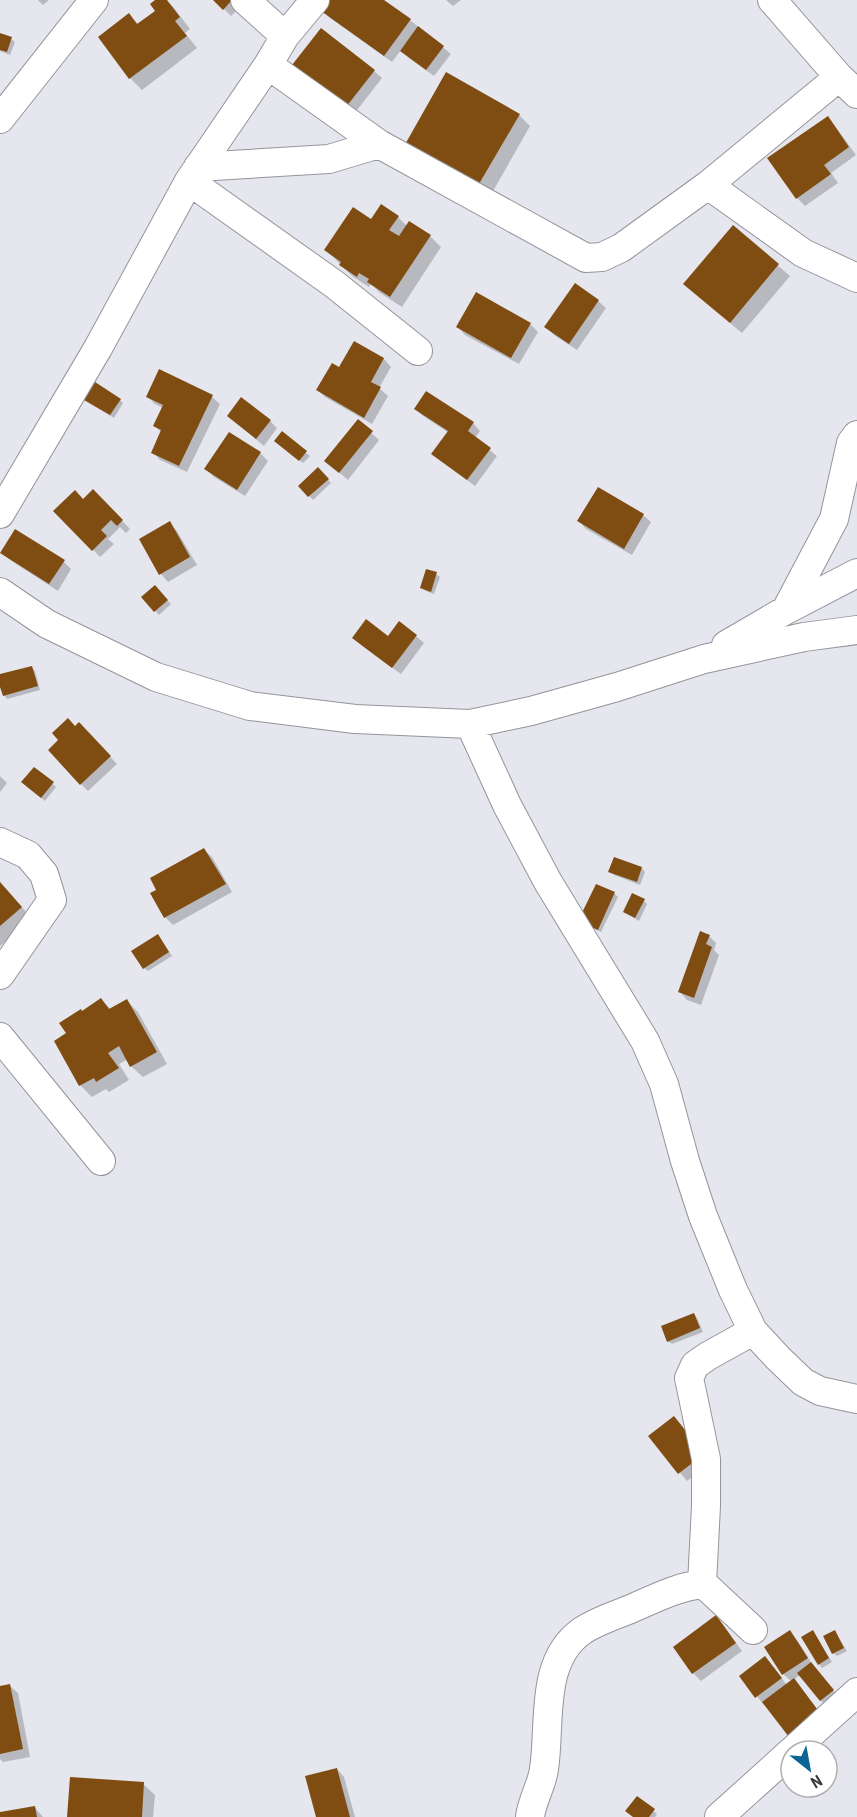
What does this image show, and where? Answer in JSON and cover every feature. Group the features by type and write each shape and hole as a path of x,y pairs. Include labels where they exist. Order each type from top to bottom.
{"street":[{"path":"4,106 94,0"},
{"path":"245,0 285,36"},
{"path":"2,506 98,348 194,174 285,36 315,0"},
{"path":"268,65 379,144 586,258 602,257 621,248 848,86 772,0"},
{"path":"194,174 329,159 379,144"},
{"path":"194,174 418,351"},
{"path":"708,185 803,253 857,278"},
{"path":"786,610 834,519 851,443 857,435"},
{"path":"704,658 786,610 857,573"},
{"path":"0,592 47,624 156,678 250,706 355,719 470,724 531,711 606,690 704,658 804,637 857,630"},
{"path":"470,724 507,805 548,882 645,1041 664,1084 685,1161 704,1216 733,1290 753,1331 803,1382 820,1391 857,1399"},
{"path":"0,842 28,855 44,874 52,900 0,975"},
{"path":"0,1037 101,1161"},
{"path":"702,1584 706,1459 689,1378 695,1365 753,1331"},
{"path":"530,1817 544,1771 549,1699 554,1669 566,1645 581,1631 676,1590 702,1584 753,1630"},
{"path":"804,1739 857,1692"},
{"path":"719,1817 779,1762"}],"building":[{"path":"155,0 167,0 180,17 175,21 187,36 129,79 98,37 129,13 137,24 155,11 150,4"},
{"path":"213,0 232,0 223,10"},
{"path":"329,0 384,0 411,19 384,56 321,11"},
{"path":"418,26 444,46 426,70 400,51"},
{"path":"321,28 375,70 346,107 292,65"},
{"path":"0,33 12,37 7,52 0,50"},
{"path":"446,72 520,114 476,189 403,148"},
{"path":"828,116 849,147 824,165 831,174 796,199 767,158"},
{"path":"381,204 399,216 389,230 399,236 409,221 431,235 390,297 367,282 369,279 359,273 357,277 339,265 341,262 324,250 353,207 371,219"},
{"path":"733,225 779,264 730,323 683,284"},
{"path":"575,283 599,300 569,344 544,327"},
{"path":"476,292 531,323 511,358 456,327"},
{"path":"354,341 384,358 371,382 381,387 364,418 316,390 332,363 339,367"},
{"path":"159,369 213,395 179,466 151,453 161,430 153,426 163,405 146,397"},
{"path":"95,382 121,399 110,415 84,400"},
{"path":"426,391 474,422 468,431 491,448 467,480 431,454 448,431 414,409"},
{"path":"241,397 271,420 256,439 227,416"},
{"path":"358,419 373,431 339,473 324,461"},
{"path":"282,431 307,451 299,461 274,441"},
{"path":"229,432 261,452 237,490 204,469"},
{"path":"318,467 329,479 308,497 298,486"},
{"path":"598,487 644,514 624,549 577,521"},
{"path":"93,489 123,520 117,526 111,520 101,530 107,536 92,551 53,511 75,490 83,499"},
{"path":"170,521 190,557 159,575 139,539"},
{"path":"15,529 65,560 49,584 0,553"},
{"path":"426,569 437,572 431,592 420,588"},
{"path":"155,585 168,600 154,612 141,597"},
{"path":"366,619 388,636 399,621 417,635 392,668 352,638"},
{"path":"32,666 38,686 3,696 0,674"},
{"path":"68,718 75,726 79,722 111,756 80,785 48,750 58,740 52,733"},
{"path":"34,767 54,782 41,798 21,782"},
{"path":"204,848 226,884 164,918 150,893 156,890 150,878"},
{"path":"614,857 642,867 637,882 608,872"},
{"path":"0,882 22,907 0,926"},
{"path":"596,884 615,892 598,930 578,921"},
{"path":"632,893 645,899 635,918 623,912"},
{"path":"700,931 710,935 706,944 712,947 694,998 678,992"},
{"path":"158,934 169,952 143,969 131,951"},
{"path":"101,998 109,1009 127,999 157,1052 130,1067 119,1046 108,1053 119,1068 96,1082 94,1078 79,1086 54,1041 66,1033 59,1023"},
{"path":"694,1313 700,1328 667,1342 661,1326"},
{"path":"674,1416 704,1454 678,1474 648,1436"},
{"path":"716,1615 736,1643 692,1674 673,1647"},
{"path":"790,1630 808,1658 782,1675 764,1647"},
{"path":"813,1630 829,1658 818,1665 801,1637"},
{"path":"835,1630 844,1648 832,1654 823,1636"},
{"path":"765,1656 782,1678 755,1698 739,1676"},
{"path":"811,1662 834,1690 820,1701 797,1673"},
{"path":"794,1678 820,1713 789,1737 762,1702"},
{"path":"10,1684 23,1749 0,1754 0,1686"},
{"path":"337,1768 350,1817 316,1817 305,1776"},
{"path":"70,1777 144,1782 142,1817 67,1817"},
{"path":"637,1796 655,1809 649,1817 633,1817 625,1811"},
{"path":"35,1806 37,1817 0,1817 0,1812"}]}
